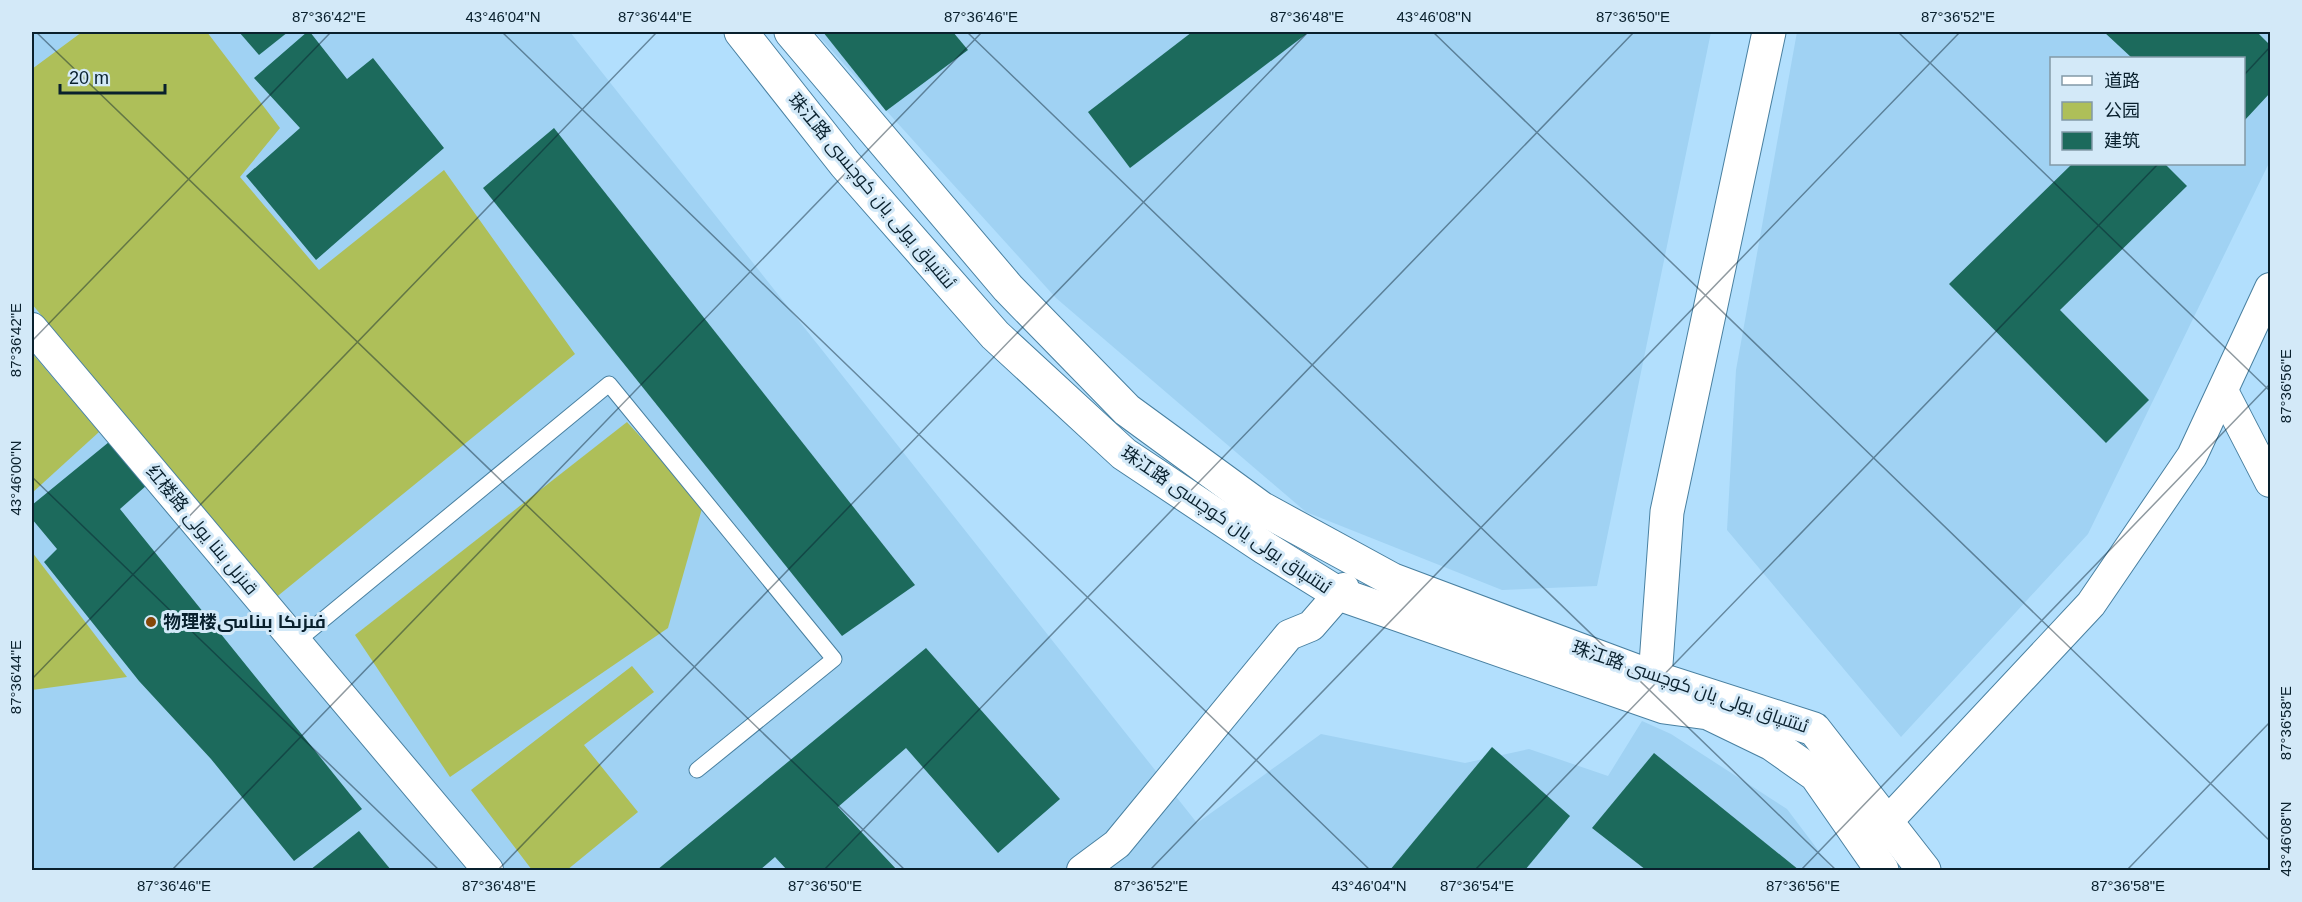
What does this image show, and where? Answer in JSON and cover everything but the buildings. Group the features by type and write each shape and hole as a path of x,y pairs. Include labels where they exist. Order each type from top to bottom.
{"street":[{"name":"珠江路 ئىتتىپاق يولى يان كوچىسى","path":"741,32 845,165 995,335 1124,454 1265,549 1341,591 1660,692 1814,729 1924,870"},
{"name":"珠江路 ئىتتىپاق يولى يان كوچىسى","path":"791,32 1008,288 1127,410 1261,508 1393,580 1660,692 1772,744 1816,775 1882,870"},
{"path":"1660,692 1667,512 1768,32"},
{"path":"1887,822 2091,604 2192,456 2271,288"},
{"name":"红楼路 قىزىل بىنا يولى","path":"32,328 488,870"},
{"path":"2223,391 2271,483"},
{"path":"1082,870 1117,844 1289,635 1311,626 1341,591"}],"lane":[{"path":"296,642 609,384 834,659 697,770"}],"shaded area":[{"path":"32,32 570,32 1197,823 1321,734 1465,763 1529,749 1608,776 1642,721 1671,734 1787,809 1833,870 32,870"},
{"path":"815,32 1711,32 1597,586 1502,590 1306,512 1056,298"},
{"path":"1797,32 2270,32 2270,161 2088,534 1901,737 1727,530 1736,370"}],"green space":[{"path":"82,32 207,32 280,128 240,177 319,270 444,170 575,354 274,599 32,304 32,69"},
{"path":"32,353 99,432 32,493"},
{"path":"627,422 703,505 668,628 450,777 355,635"},
{"path":"32,552 127,677 32,690"},
{"path":"632,666 654,692 584,745 638,812 567,870 532,870 471,790"}],"place":[{"name":"物理楼فىزىكا بىناسى","path":"151,622"}]}
